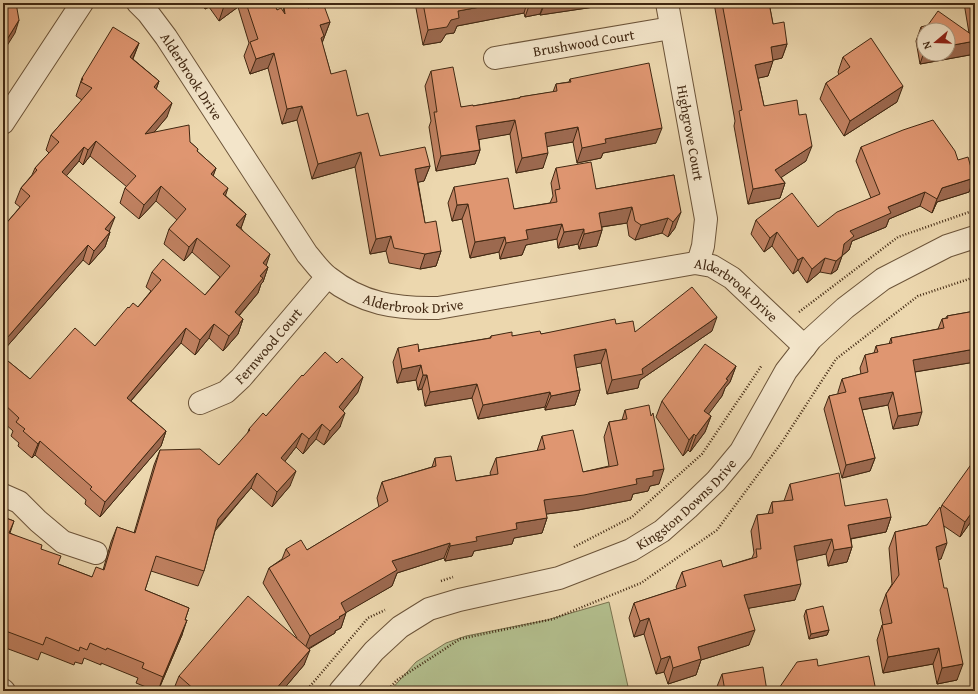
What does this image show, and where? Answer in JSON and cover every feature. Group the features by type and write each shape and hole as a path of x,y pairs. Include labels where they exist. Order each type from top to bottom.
{"street":[{"path":"3,123 82,3"},
{"name":"Alderbrook Drive","path":"138,3 148,13 166,37 288,227 307,254 327,277 352,292 379,304 408,308 438,308 698,263 712,266 732,278 804,347"},
{"name":"Highgrove Court","path":"667,3 706,219 703,246 698,263"},
{"name":"Brushwood Court","path":"495,58 671,28"},
{"name":"Kingston Downs Drive","path":"340,691 374,651 400,627 429,609 459,600 559,578 631,550 662,531 716,481 741,451 786,371 811,339 845,308 883,279 946,246 975,237"},
{"name":"Fernwood Court","path":"200,404 226,392 241,378 327,277"},
{"path":"3,495 19,502 62,542 96,553"}],"path":[{"path":"786,330 799,311 898,238 975,210"},
{"path":"572,548 632,517 702,454 764,362"},
{"path":"438,582 459,576"},
{"path":"306,691 368,618 389,607"}],"green space":[{"path":"609,602 629,691 390,691 416,662 446,643 466,636 547,620"}],"building":[{"path":"3,3 16,3 19,20 3,46"},
{"path":"222,3 229,3 224,6"},
{"path":"246,3 274,3 277,10 281,8 285,14 284,7 297,3 306,3 308,8 323,3 330,22 320,25 324,36 321,38 331,74 346,70 357,116 368,113 380,156 425,147 430,166 415,169 425,223 436,221 441,251 425,254 394,248 391,236 376,239 361,152 318,164 302,106 287,109 274,53 256,59 250,42 258,39"},
{"path":"423,3 502,3 458,11 459,18 451,20 447,27 428,30"},
{"path":"722,3 769,3 773,24 784,22 787,44 771,47 773,61 755,65 764,106 797,100 799,115 806,114 812,146 775,170 785,183 753,189 739,111 742,110"},
{"path":"971,3 975,3 975,23"},
{"path":"938,11 954,22 930,22"},
{"path":"956,24 975,37 975,41 956,45"},
{"path":"113,27 139,43 130,57 159,81 154,87 172,103 145,134 189,125 190,142 198,149 197,151 216,168 211,174 228,188 223,194 246,214 236,225 270,254 263,263 268,267 260,276 263,278 235,312 243,319 229,336 214,324 200,340 186,328 127,398 166,431 105,502 90,489 92,487 40,441 38,444 23,431 25,429 16,422 19,418 3,403 3,357 30,379 75,328 95,346 128,307 129,308 133,303 138,307 161,280 152,272 163,259 205,295 230,266 197,238 189,247 169,229 186,209 161,186 144,205 125,188 136,176 96,141 88,150 84,147 62,172 115,217 105,229 110,232 94,251 88,245 7,338 3,335 3,227 30,196 21,188 37,170 35,168 59,142 51,135 92,88 81,82 83,79 82,78"},
{"path":"871,38 903,86 850,121 826,83 850,67 843,57"},
{"path":"649,63 662,128 605,139 606,143 582,148 578,127 545,133 548,153 522,158 515,120 476,126 480,150 441,156 434,112 437,112 431,71 453,67 461,107 557,91 556,84 571,82 570,79"},
{"path":"933,120 955,151 958,160 968,157 974,178 942,188 937,199 925,192 888,207 891,213 850,231 854,236 844,244 842,256 836,261 825,258 812,269 803,257 798,260 777,232 770,238 756,220 792,193 818,227 837,212 880,194 861,147"},
{"path":"591,162 596,189 674,175 681,212 673,222 668,218 641,225 635,221 632,207 599,213 602,230 584,234 584,229 564,232 562,224 526,230 528,239 506,243 505,237 475,242 468,204 457,205 454,187 508,178 514,209 557,202 555,190 560,189 556,168"},
{"path":"692,287 717,317 642,369 643,374 612,380 606,349 574,355 580,390 551,396 550,392 483,405 477,384 430,392 427,375 423,375 421,365 402,369 398,348 418,344 419,352 419,350 491,338 491,336 512,332 512,336 540,331 541,334 615,319 616,324 633,321 635,332"},
{"path":"975,311 975,349 913,360 922,412 898,416 893,392 859,398 875,458 846,465 829,396 846,392 842,379 868,372 865,355 878,352 876,346 892,343 891,338 944,328 942,319 948,318 947,316"},
{"path":"705,344 736,366 726,379 728,380 704,411 711,416 696,436 694,434 689,440 662,401"},
{"path":"325,352 337,363 342,358 363,377 339,407 345,413 330,431 322,424 309,439 302,433 281,458 296,471 277,492 257,473 218,519 204,571 156,556 145,590 189,608 185,620 187,620 163,677 142,668 144,663 107,648 106,650 90,643 87,650 80,647 79,651 46,637 43,645 3,630 3,517 14,521 9,533 42,545 41,549 61,556 58,564 92,577 96,567 104,570 117,527 135,533 160,450 200,449 219,465 263,413 266,416 302,375 303,376"},
{"path":"649,405 651,416 653,413 664,469 653,471 653,476 636,479 637,484 584,495 544,500 547,518 516,523 517,529 476,537 477,541 450,546 450,543 392,561 397,570 341,603 346,613 310,636 269,568 290,555 286,549 301,540 307,550 388,501 382,482 436,466 435,458 451,456 456,481 498,474 496,458 545,449 542,436 573,430 583,472 618,465 609,422 627,419 625,410"},
{"path":"975,459 975,508 965,522 942,505"},
{"path":"839,473 845,506 887,499 891,517 848,525 852,547 834,550 832,539 794,546 801,584 744,595 755,630 698,647 701,659 673,668 670,656 661,659 649,618 640,621 634,603 686,586 682,572 721,560 723,567 757,557 756,549 761,549 757,515 773,513 772,502 793,500 790,484"},
{"path":"940,507 947,543 936,547 944,588 947,588 963,664 942,668 939,648 888,657 882,625 892,623 886,594 899,575 895,532 927,525"},
{"path":"248,596 310,650 274,691 196,691 179,676"},
{"path":"823,606 829,630 811,634 806,610"},
{"path":"869,656 876,691 777,691 797,662 817,659 818,666"},
{"path":"763,667 767,691 725,691 722,674"}]}
